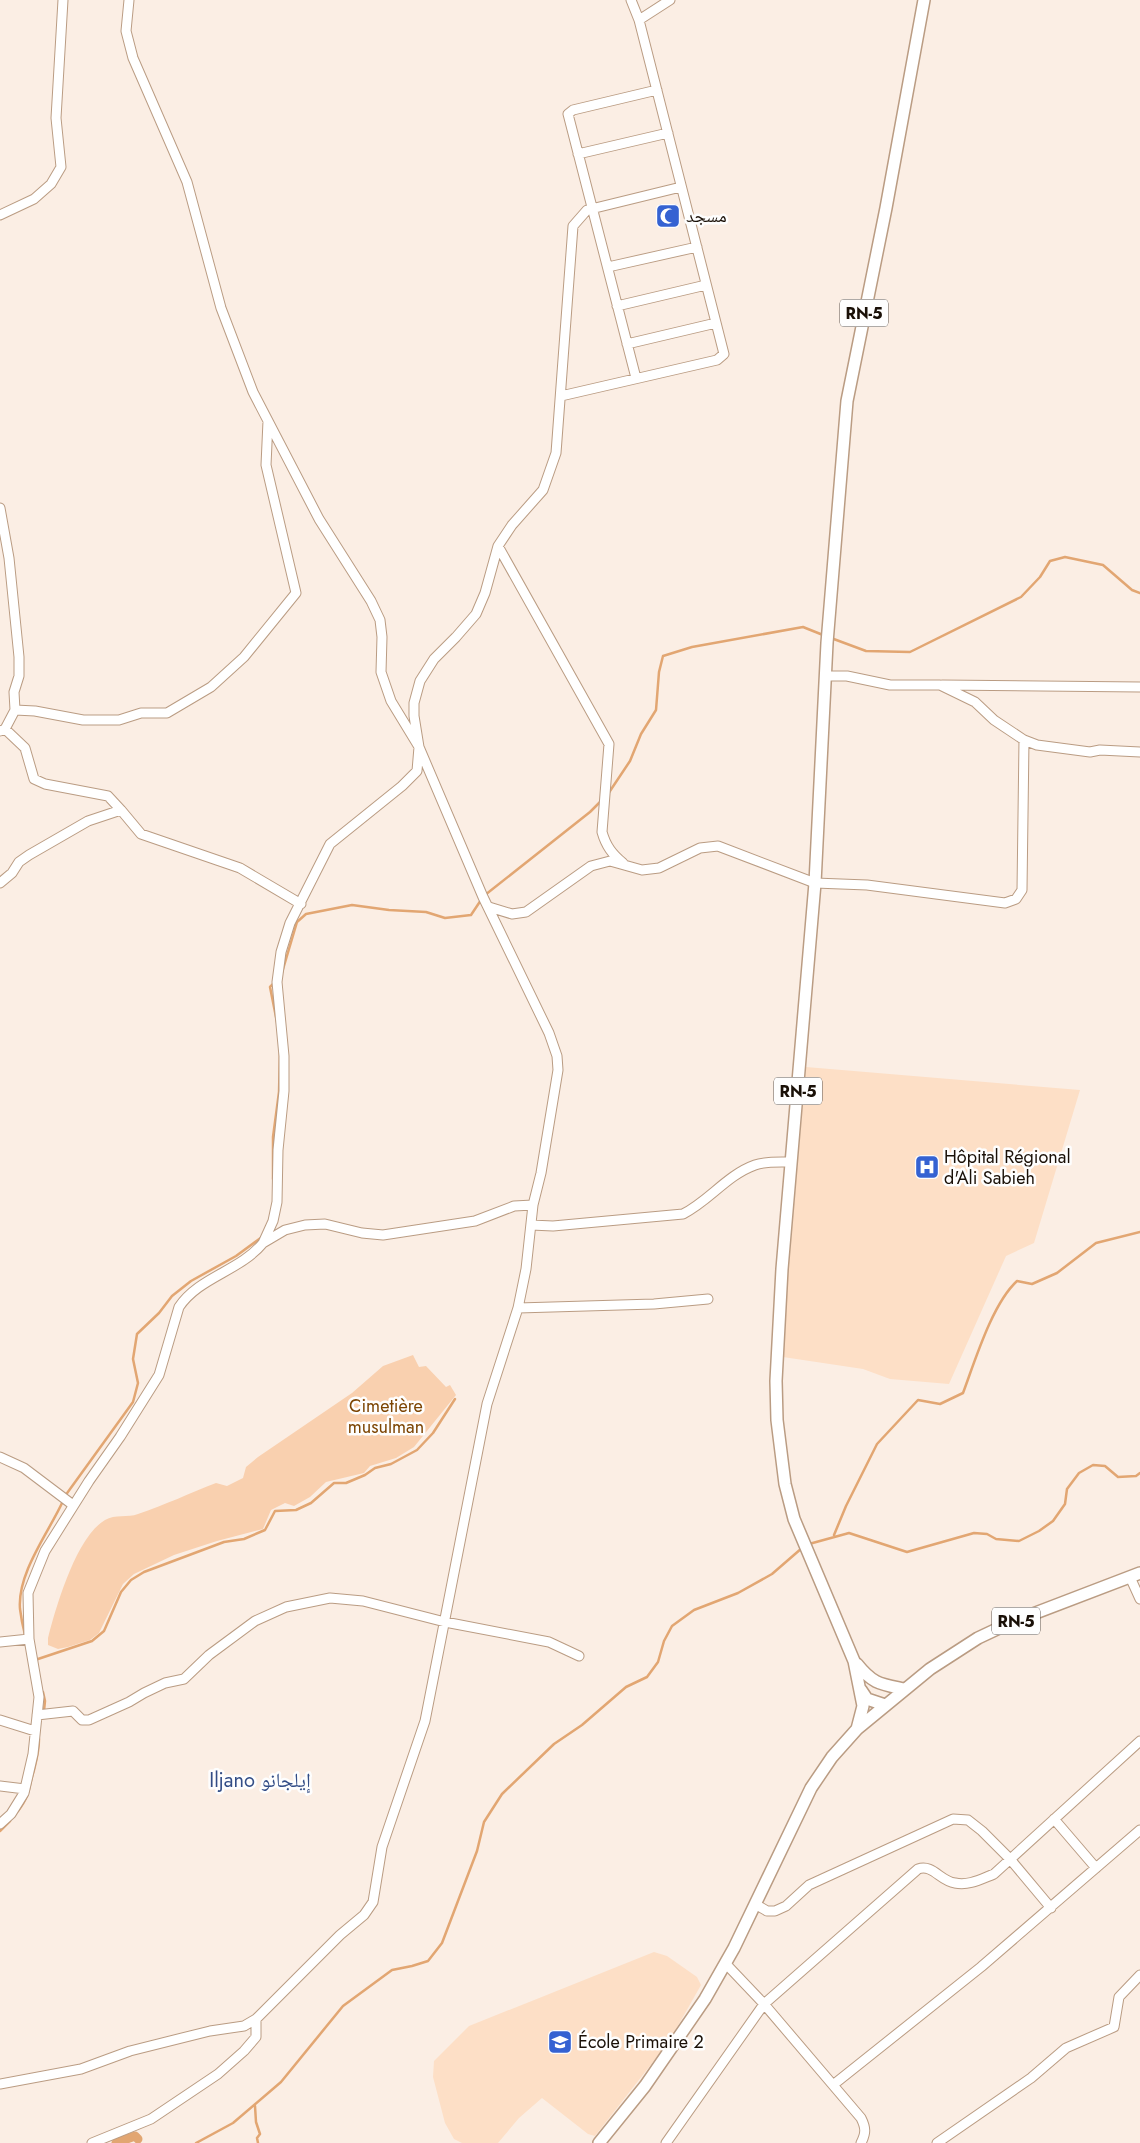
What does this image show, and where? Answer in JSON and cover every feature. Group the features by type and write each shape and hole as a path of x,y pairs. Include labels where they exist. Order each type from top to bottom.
{"main road":[{"name":"RN-5","path":"861,1690 854,1661 801,1536 785,1484 777,1420 776,1382 782,1278 814,883 827,643 847,401 886,208 924,0"},
{"name":"RN-5","path":"599,2143 658,2068 705,1999 726,1964 811,1788 832,1757 857,1729 904,1689 953,1652 978,1638 1012,1622 1135,1575"},
{"name":"RN-5","path":"854,1661 864,1673 878,1684 904,1689"},
{"path":"861,1690 867,1698 885,1706"},
{"path":"857,1729 863,1706 861,1690"}],"street":[{"path":"0,214 34,199 51,184 61,168 56,118 63,0"},
{"path":"0,2084 81,2069 130,2051 210,2030 244,2026 256,2019 340,1935 364,1915 374,1902 382,1847 425,1721 487,1404 518,1308 533,1205 541,1173 558,1070 557,1056 549,1033 457,839 419,747 391,701 381,672 382,637 380,620 371,601 327,534 253,392 221,308 187,182 133,58 126,31 129,0"},
{"path":"561,396 717,360 724,354 640,20 631,0"},
{"path":"640,20 670,0"},
{"path":"636,378 568,114 573,110 657,90"},
{"path":"578,154 668,133"},
{"path":"263,1244 273,1221 278,1202 278,1150 284,1091 284,1034 277,982 281,952 290,922 301,904 330,844 402,786 417,771 419,747 414,703 420,681 434,659 476,614 485,593 498,546 512,525 544,490 556,453 573,226 586,210 682,187"},
{"path":"608,267 697,246"},
{"path":"618,306 706,285"},
{"path":"627,344 716,323"},
{"path":"15,710 35,711 82,720 119,720 141,713 167,713 210,687 244,657 296,593 266,465 268,421"},
{"path":"0,508 2,528 9,558 19,658 19,676 14,692 15,710 3,730 25,748 34,779 44,784 108,796 141,834 240,868 301,904"},
{"path":"498,546 609,744 602,832 612,854 625,865"},
{"path":"826,676 847,676 890,685 1140,688"},
{"path":"940,685 975,702 994,720 1024,740 1037,745 1090,752 1100,750 1140,752"},
{"path":"489,907 512,914 526,912 591,866 610,861 642,870 659,868 700,848 718,846 814,883 867,885 1005,903 1016,900 1022,890 1024,740"},
{"path":"0,883 29,854 88,821 121,810"},
{"path":"531,1225 553,1226 683,1214 694,1209 738,1173 757,1164 791,1162"},
{"path":"0,1824 11,1814 25,1789 33,1754 38,1697 30,1639 28,1593 45,1551 73,1505 120,1437 159,1375 179,1307 184,1299 202,1285 246,1259 263,1244 285,1230 304,1225 325,1224 362,1233 383,1235 475,1221 514,1206 533,1205"},
{"path":"518,1308 654,1304 708,1300"},
{"path":"0,1457 24,1468 73,1505"},
{"path":"1135,1575 1140,1599"},
{"path":"37,1714 73,1711 82,1720 89,1720 165,1683 184,1679 209,1655 255,1621 275,1611 294,1605 330,1598 362,1601 445,1622 549,1642 579,1656"},
{"path":"0,1642 30,1639"},
{"path":"0,1720 35,1731"},
{"path":"666,2143 764,2004 918,1869 928,1868 953,1883 967,1883 994,1874 1140,1741"},
{"path":"0,1786 25,1789"},
{"path":"755,1904 767,1911 775,1911 786,1906 809,1885 953,1819 968,1820 1010,1859 1051,1908"},
{"path":"1054,1819 1096,1868"},
{"path":"832,2085 982,1968 1140,1830"},
{"path":"726,1964 764,2004 861,2118 866,2127 861,2143"},
{"path":"937,2143 1030,2078 1066,2048 1114,2027 1119,1997 1140,1975"},
{"path":"92,2143 151,2119 218,2074 256,2037 256,2019"}],"shaded area":[{"name":"Hôpital Régional d'Ali Sabieh","path":"806,1067 1080,1090 1034,1243 1006,1256 949,1384 890,1379 863,1369 783,1357 786,1294"},
{"name":"École Primaire 2","path":"654,1952 667,1956 697,1977 701,1985 660,2053 595,2136 588,2134 542,2098 519,2118 498,2143 462,2143 454,2139 445,2123 433,2077 434,2061 469,2026"}],"green space":[{"name":"Cimetière musulman","path":"413,1355 419,1367 426,1366 446,1387 450,1385 456,1395 414,1447 396,1458 370,1466 364,1473 326,1482 310,1497 294,1506 285,1503 271,1510 263,1529 174,1555 134,1574 123,1584 99,1633 90,1640 68,1647 58,1649 48,1645 48,1638 56,1609 76,1557 85,1541 105,1520 113,1517 138,1514 216,1483 227,1486 243,1478 246,1467 258,1457 352,1393 383,1366"}],"waterway":[{"path":"831,638 866,651 910,652 1021,597 1040,577 1050,561 1065,557 1103,565 1132,590 1140,593"},
{"path":"608,794 630,761 641,734 656,710 659,672 663,656 692,647 803,627 823,635"},
{"path":"485,895 590,812 601,801"},
{"path":"281,976 297,922 306,914 352,905 426,912 445,918 471,915 481,900"},
{"path":"274,983 270,987 277,1022"},
{"path":"273,1179 273,1137 279,1092 280,1053"},
{"path":"834,1535 846,1506 877,1444 918,1400 940,1404 963,1393 992,1318 1008,1291 1017,1281 1032,1284 1057,1273 1096,1243 1140,1232"},
{"path":"65,1496 133,1402 138,1383 133,1359 137,1334 159,1313 172,1296 191,1281 236,1256 262,1237"},
{"path":"35,1660 92,1641 104,1631 121,1592 131,1580 144,1572 224,1542 244,1539 265,1530 275,1511 296,1510 311,1503 334,1483 346,1483 365,1475 375,1468 391,1464 417,1450 433,1433 455,1399"},
{"path":"809,1544 849,1533 907,1552 974,1533 987,1534 996,1539 1019,1541 1039,1531 1053,1521 1065,1504 1067,1489 1079,1473 1093,1465 1105,1466 1118,1477 1136,1476 1140,1473"},
{"path":"25,1635 20,1609 23,1581 35,1553 63,1501"},
{"path":"196,2143 233,2123 281,2082 343,2006 392,1970 428,1961 442,1943 477,1851 484,1822 502,1794 554,1744 582,1725 626,1687 647,1677 658,1662 664,1641 672,1626 694,1610 738,1593 772,1574 802,1548"},
{"path":"43,1692 45,1701 44,1711"},
{"path":"18,1811 29,1791 38,1755 39,1739"},
{"path":"0,1831 10,1821"},
{"path":"255,2106 256,2122 260,2134 257,2138 258,2143"},
{"path":"116,2143 135,2136 138,2139"}],"place":[{"name":"مسجد","path":"668,216"},
{"name":"Hôpital Régional d'Ali Sabieh","path":"927,1167"},
{"name":"École Primaire 2","path":"560,2042"}],"district":[{"name":"Iljano إيلجانو","path":"260,1780"}]}
